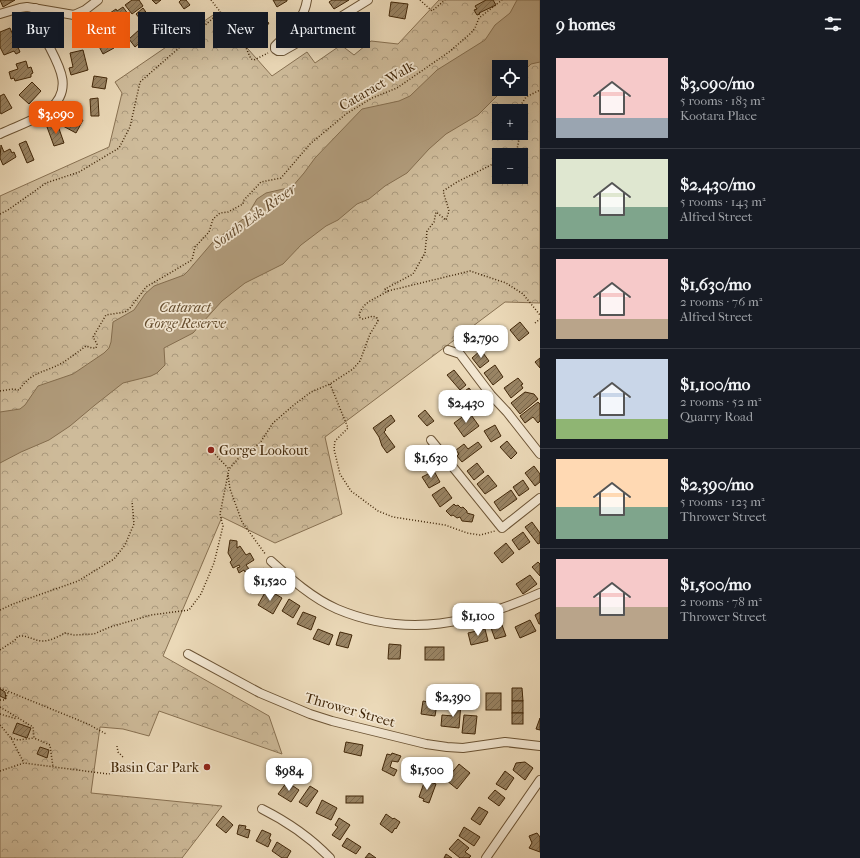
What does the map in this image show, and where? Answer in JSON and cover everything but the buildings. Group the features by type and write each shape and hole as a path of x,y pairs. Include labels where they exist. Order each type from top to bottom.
{"street":[{"path":"0,14 20,8 35,8 74,15 86,10 98,0"},
{"path":"307,0 302,16 297,25 275,46 275,49 278,51 283,50 312,34 368,0"},
{"path":"0,134 49,110 56,103 61,93 63,82 62,71 34,18 35,8"},
{"path":"448,350 460,354 491,395 507,412 540,454"},
{"path":"431,440 502,528 540,498"},
{"path":"271,561 307,591 336,608 370,620 387,623 431,624 468,619 500,610 540,593"},
{"name":"Thrower Street","path":"188,654 260,693 310,714 332,721 426,744 448,747 463,748 505,742 540,746"},
{"path":"486,858 540,780"},
{"path":"262,809 294,826 330,858"}],"path":[{"path":"211,0 220,12"},
{"path":"420,0 432,11 445,0"},
{"name":"Cataract Walk","path":"0,391 13,389 19,390 26,381 61,363 86,346 96,348 97,344 93,337 106,315 125,312 130,308 146,287 192,260 195,247 209,232 213,219 220,213 228,212 242,204 261,182 281,178 310,144 346,114 372,98 397,88 449,52 471,33 479,18 502,0"},
{"path":"0,214 46,183 79,172 119,148 130,128 140,82 213,18"},
{"path":"246,48 251,59 254,60 275,49"},
{"path":"522,104 526,97 540,90"},
{"path":"388,291 385,289 413,274 425,253 427,231 434,222 436,212 446,220 449,211 443,191 457,182 492,164"},
{"path":"0,650 15,640 18,636 26,635 43,641 56,638 65,633 74,635 94,634 110,627 151,615 189,610 201,594 214,563 223,526 220,514 229,469 245,451 252,449 260,443 273,423 295,404 311,392 330,384 353,369 360,361 370,334 378,321 377,318 373,316 363,319 359,317 359,314 364,306 370,300 381,296 388,291 470,271 506,283 523,294 540,314"},
{"path":"535,323 540,319"},
{"path":"330,384 348,428 338,436 334,444 340,474 351,491 378,511 392,517 445,525 467,533 480,535 494,532 502,528"},
{"path":"211,450 229,469"},
{"path":"228,473 230,489 242,522 271,561"},
{"path":"0,610 78,581 114,559 125,545 134,524 132,501"},
{"path":"0,688 88,724 106,734"},
{"path":"0,700 5,700 9,692"},
{"path":"0,707 19,720 33,727 34,738"},
{"path":"0,714 19,720"},
{"path":"0,724 11,738 24,763"},
{"path":"11,738 18,740 34,738 50,745 53,768"},
{"path":"117,746 118,752 124,758"},
{"path":"0,771 24,763 108,774 122,771 118,769"}],"green space":[{"name":"Cataract Gorge Reserve","path":"439,0 540,0 540,303 505,302 325,437 342,514 275,543 222,517 163,656 269,716 282,754 159,711 149,736 123,729 100,727 91,793 222,806 182,858 0,858 0,196 109,147 122,93 115,82 165,48 205,48 205,21 213,15 213,48 247,48 272,76 307,52 315,63 337,48 345,48 354,55 362,48 370,48 371,41 398,44"}],"water":[{"name":"South Esk River","path":"517,0 540,0 540,62 531,64 528,67 528,60 492,60 492,96 497,96 478,115 446,134 429,149 407,173 385,186 369,199 357,204 338,220 326,226 301,245 283,264 245,283 222,301 193,333 164,348 165,365 157,373 123,383 70,426 49,440 0,463 0,412 20,409 25,405 38,386 73,374 104,353 109,348 111,342 113,322 134,310 145,294 154,286 184,275 212,243 247,216 257,199 266,193 292,187 315,158 362,109 399,101 410,96 437,70 485,40 495,25 510,13"}],"place":[{"name":"Gorge Lookout","path":"211,450"},
{"name":"Basin Car Park","path":"207,767"}]}
